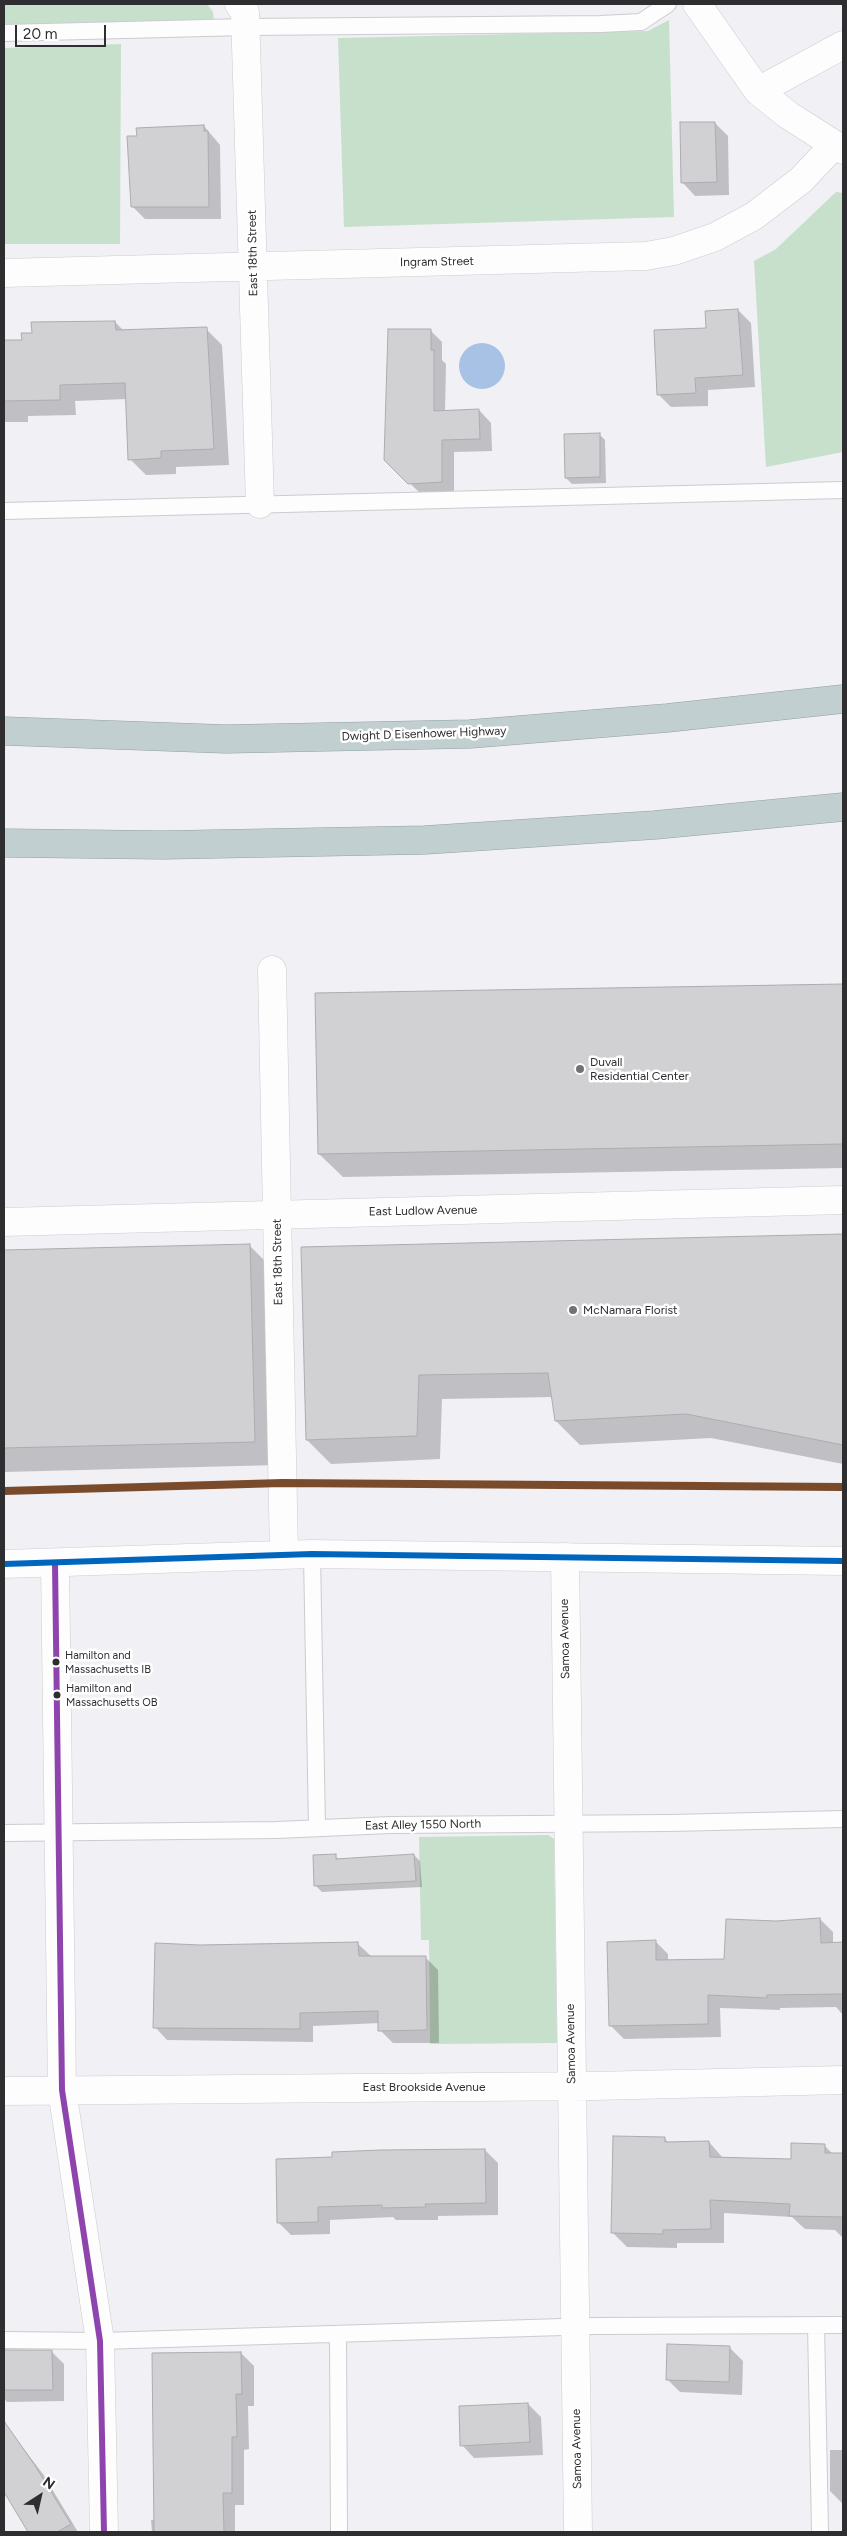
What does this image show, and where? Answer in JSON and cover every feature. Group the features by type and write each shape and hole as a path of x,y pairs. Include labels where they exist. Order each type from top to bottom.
{"highway":[{"name":"Dwight D Eisenhower Highway","path":"4,731 226,739 470,734 639,721 843,699"},
{"path":"4,843 163,845 425,840 656,825 843,807"}],"street":[{"path":"697,4 758,91 788,115 839,148"},
{"name":"East 18th Street","path":"242,16 260,504"},
{"path":"758,91 843,45"},
{"name":"Ingram Street","path":"4,272 646,256 674,251 715,237 766,208 839,148"},
{"name":"East 18th Street","path":"272,970 284,1554"},
{"name":"East Ludlow Avenue","path":"4,1222 843,1200"},
{"path":"4,1564 284,1554 843,1561"},
{"name":"Samoa Avenue","path":"565,1557 578,2532"},
{"path":"55,1562 62,2090 100,2341 104,2532"},
{"name":"East Brookside Avenue","path":"4,2091 572,2086 843,2080"}],"lane":[{"path":"4,33 242,16 600,24 642,22 668,4"},
{"path":"4,511 843,490"},
{"path":"312,1554 317,1828"},
{"name":"East Alley 1550 North","path":"4,1833 390,1825 843,1819"},
{"path":"816,2325 820,2532"},
{"path":"4,2340 100,2341 575,2327 843,2325"},
{"path":"338,2334 339,2532"}],"green space":[{"path":"4,4 207,4 213,12 214,21 4,26"},
{"path":"669,20 674,217 344,227 338,38 648,31"},
{"path":"121,44 120,244 4,244 4,48"},
{"path":"836,192 843,193 843,452 766,467 754,261 776,249"},
{"path":"548,1835 554,1839 557,2043 430,2044 429,1940 421,1940 419,1837"}],"water":[{"path":"482,343 495,347 501,353 505,366 501,379 495,385 482,389 469,385 463,379 459,366 463,353 469,347"}],"building":[{"path":"680,122 715,122 717,182 681,183"},
{"path":"204,125 204,131 208,131 209,207 131,207 127,136 137,136 136,128"},
{"path":"738,309 743,375 695,378 696,393 657,395 654,330 706,328 705,311"},
{"path":"115,321 116,330 207,327 214,449 161,451 161,458 128,460 125,383 60,385 60,400 4,401 4,340 22,340 21,333 32,333 31,322"},
{"path":"388,329 431,329 431,350 434,350 434,411 479,409 480,439 442,440 442,482 408,484 384,460"},
{"path":"600,433 600,477 565,478 564,434"},
{"name":"Duvall Residential Center","path":"843,984 843,1144 318,1154 315,993"},
{"name":"McNamara Florist","path":"843,1234 843,1445 686,1414 555,1421 548,1373 419,1375 417,1436 306,1440 301,1247"},
{"path":"250,1244 255,1442 4,1448 4,1250"},
{"path":"336,1854 336,1859 414,1854 416,1881 314,1886 313,1855"},
{"path":"820,1918 821,1943 843,1942 843,1994 767,1995 767,1998 708,1995 708,2024 609,2026 607,1942 656,1940 656,1960 724,1959 726,1919 776,1921"},
{"path":"358,1942 359,1956 426,1956 427,2030 378,2031 378,2011 300,2013 300,2029 153,2028 155,1943 200,1945"},
{"path":"613,2136 665,2137 665,2142 709,2141 710,2157 791,2159 791,2143 825,2144 825,2153 843,2153 843,2217 789,2216 790,2204 710,2200 711,2229 663,2230 663,2234 611,2233"},
{"path":"485,2149 486,2203 425,2204 426,2207 382,2208 382,2205 318,2207 318,2222 277,2223 276,2159 332,2157 332,2152"},
{"path":"667,2344 730,2346 729,2382 666,2380"},
{"path":"4,2350 52,2350 53,2390 4,2390"},
{"path":"241,2352 242,2394 236,2394 237,2437 232,2437 232,2493 223,2493 224,2532 154,2532 152,2353"},
{"path":"528,2403 530,2442 460,2446 459,2406"},
{"path":"4,2421 34,2464 71,2524 57,2532 28,2532 4,2492"}],"transit line":[{"path":"4,1491 282,1483 843,1487"},
{"path":"4,1564 312,1554 843,1561"},
{"path":"55,1563 62,2090 100,2341 104,2532"}],"place":[{"name":"Duvall Residential Center","path":"580,1069"},
{"name":"McNamara Florist","path":"573,1310"},
{"name":"Hamilton and Massachusetts IB","path":"56,1662"},
{"name":"Hamilton and Massachusetts OB","path":"57,1695"}]}
